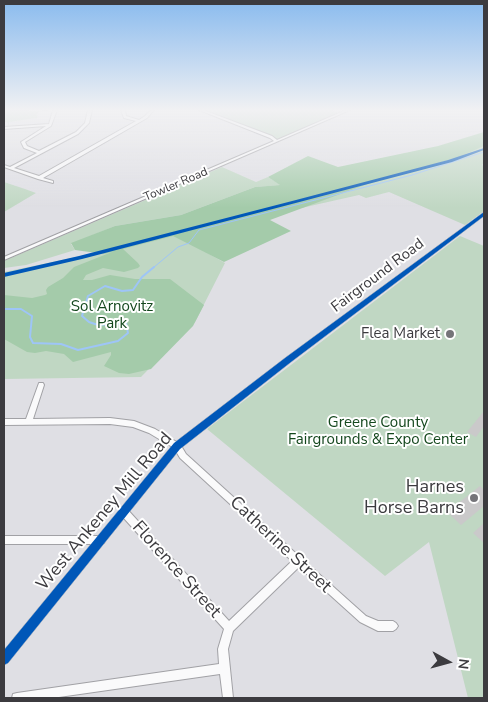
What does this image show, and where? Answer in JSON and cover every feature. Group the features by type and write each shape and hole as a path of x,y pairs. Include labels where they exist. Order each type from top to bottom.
{"street":[{"path":"22,143 25,147 40,153"},
{"path":"11,168 58,143"},
{"path":"39,178 101,143"},
{"name":"Towler Road","path":"4,259 274,143"},
{"path":"4,166 52,182"},
{"name":"Fairground Road","path":"288,360 484,214"},
{"name":"West Ankeney Mill Road","path":"4,659 177,446 288,360"},
{"path":"29,421 41,386"},
{"path":"4,422 121,422 147,429 177,446"},
{"name":"Catherine Street","path":"177,446 183,456 363,619 378,626 393,626"},
{"name":"Florence Street","path":"124,512 228,628"},
{"path":"4,540 101,540"},
{"path":"228,698 224,643 228,628 298,562"},
{"path":"17,698 225,668"}],"green space":[{"path":"449,143 484,143 484,146 459,157 373,182 270,220 291,231 224,262 173,236 123,249 138,263 140,266 138,268 124,272 103,268 86,275 83,280 92,280 110,275 135,279 170,279 204,305 193,326 151,369 129,374 119,373 104,366 111,352 73,362 64,354 46,351 27,352 4,339 4,295 32,298 45,295 47,294 46,290 48,287 63,278 74,267 112,252 104,254 75,250 71,243 115,226 181,215 255,187 280,185 268,177 308,156 338,167"},
{"name":"Sol Arnovitz Park","path":"484,146 484,163 482,165 484,166 484,211 465,225 389,192 366,198 359,195 177,236 225,263 195,322 141,377 4,379 4,272 86,255 344,188 448,160"},
{"path":"222,167 256,182 268,177 281,185 255,187 181,215 115,226 71,244 75,250 26,265 4,268 4,261"},
{"path":"4,182 25,189 36,193 4,212"},
{"name":"Greene County Fairgrounds & Expo Center","path":"460,236 484,246 484,698 468,698 429,542 385,576 207,429"}],"building":[{"path":"484,411 484,426 476,437 467,432"},
{"name":"Harnes Horse Barns","path":"480,486 484,490 484,506 461,525 447,512"},
{"name":"Harnes Horse Barns","path":"484,523 484,543 473,533"}],"waterway":[{"path":"153,268 178,247 189,243 199,230 412,175 484,152"},
{"path":"4,309 21,309 32,316 30,337 33,343 61,344 78,350 118,341 128,333 126,323 98,325 89,322 82,316 88,296 105,286 122,291 133,290 142,277 154,267"}],"cycle path":[{"path":"4,275 80,258 298,201 450,161 484,149"},
{"path":"4,659 177,446 288,360 484,214"}],"place":[{"name":"Flea Market","path":"450,334"},
{"name":"Harnes Horse Barns","path":"474,498"}]}
